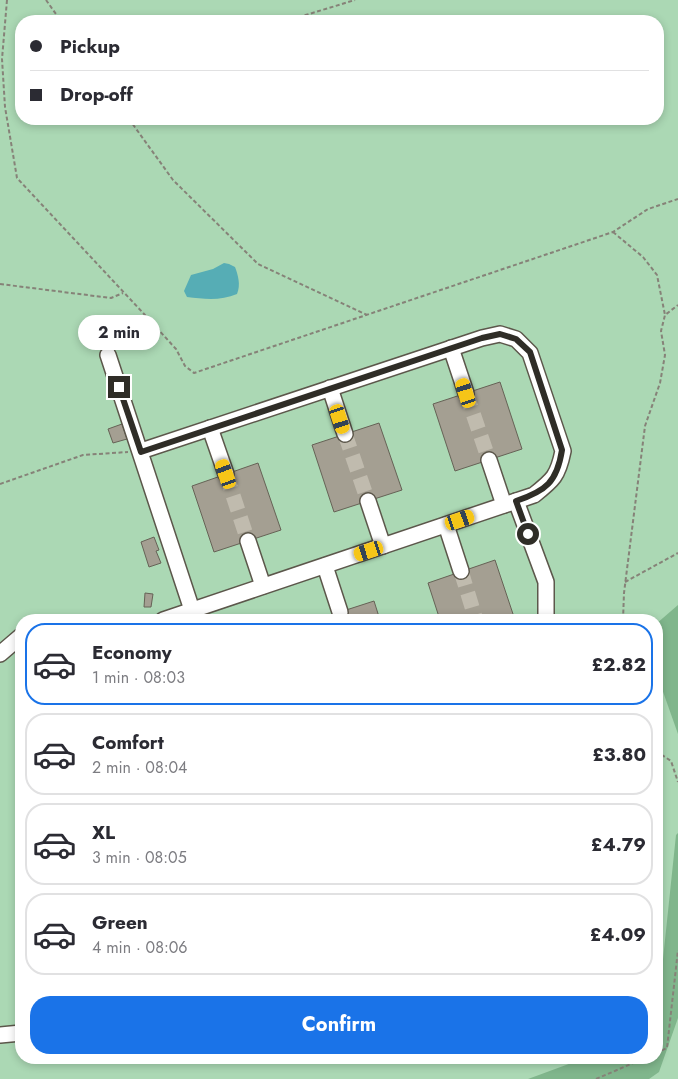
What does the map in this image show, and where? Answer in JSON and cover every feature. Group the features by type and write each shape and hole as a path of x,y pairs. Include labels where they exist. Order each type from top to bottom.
{"lane":[{"path":"108,355 141,452 202,612 262,586 534,495 551,482 560,467 562,450 530,352 516,339 500,334 451,348 141,452"},
{"path":"451,348 466,393"},
{"path":"330,388 345,434"},
{"path":"210,428 226,474"},
{"path":"489,460 546,582 546,614"},
{"path":"368,501 383,546"},
{"path":"446,525 461,571"},
{"path":"248,541 262,586"},
{"path":"325,566 340,612"},
{"path":"0,654 15,641"},
{"path":"0,1035 15,1034"}],"path":[{"path":"7,0 2,59 5,107 18,178 176,349 185,366 194,373 613,232 648,209 678,199"},
{"path":"46,0 57,15"},
{"path":"306,15 355,0"},
{"path":"133,125 173,180 258,264 368,315"},
{"path":"613,232 643,256 657,275 665,315 661,331 665,355 660,383 645,426 625,582 623,614"},
{"path":"0,284 110,298 124,293"},
{"path":"665,315 678,305"},
{"path":"0,484 83,455 141,452"},
{"path":"625,582 678,553"},
{"path":"663,756 671,761 678,782"},
{"path":"663,1050 667,1048 678,950"},
{"path":"596,1079 631,1064"}],"green space":[{"path":"0,0 678,0 678,1079 0,1079"},
{"path":"678,605 678,734 663,692 663,618"},
{"path":"678,833 678,1018 663,1061 663,959 676,835"},
{"path":"569,1064 662,1064 659,1072 649,1079 528,1079"}],"water":[{"path":"224,263 235,267 239,284 237,294 219,299 187,297 184,291 191,275 213,269"}],"building":[{"path":"500,382 522,449 455,471 433,404"},
{"path":"379,423 402,490 334,512 312,445"},
{"path":"122,424 127,439 113,443 108,429"},
{"path":"258,463 281,530 214,552 192,486"},
{"path":"154,537 159,550 156,551 161,563 149,567 141,542"},
{"path":"495,560 513,614 438,614 428,583"},
{"path":"145,593 153,594 151,607 144,607"},
{"path":"374,601 378,614 334,614"}],"tunnel":[{"path":"466,393 489,460"},
{"path":"345,434 368,501"},
{"path":"226,474 248,541"},
{"path":"461,571 474,614"}],"route":[{"path":"119,387 141,452 482,338 500,334 516,339 530,352 562,450 560,467 551,482 534,495 516,501 528,534"}]}
